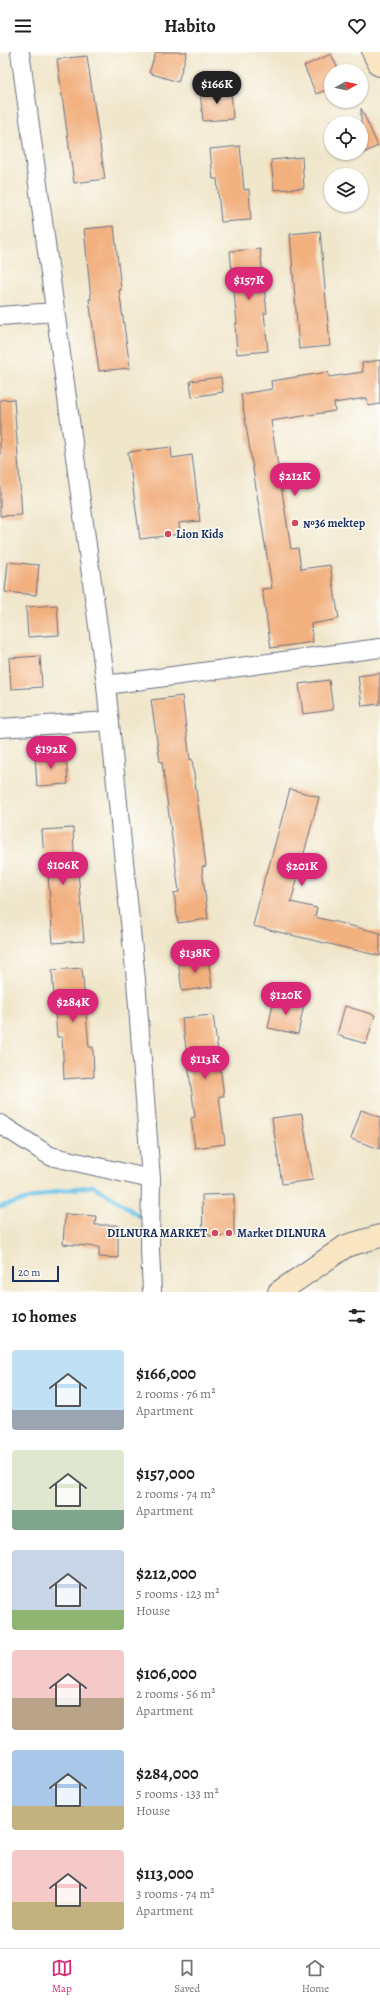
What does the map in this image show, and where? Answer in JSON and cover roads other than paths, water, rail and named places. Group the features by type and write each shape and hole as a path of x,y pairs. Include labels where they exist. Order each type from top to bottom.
{"main road":[{"path":"373,52 380,65"},
{"path":"279,1292 346,1246 380,1236"}],"street":[{"path":"20,52 106,684 136,980 151,1179 152,1292"},
{"path":"0,316 56,312"},
{"path":"106,684 380,648"},
{"path":"0,728 109,721"},
{"path":"0,1124 50,1156 151,1179"}],"waterway":[{"path":"0,1207 58,1191 93,1186 139,1216"}],"place":[{"name":"№36 mektep","path":"295,523"},
{"name":"Lion Kids","path":"168,534"},
{"name":"DILNURA MARKET","path":"215,1233"},
{"name":"Market DILNURA","path":"229,1233"}]}
